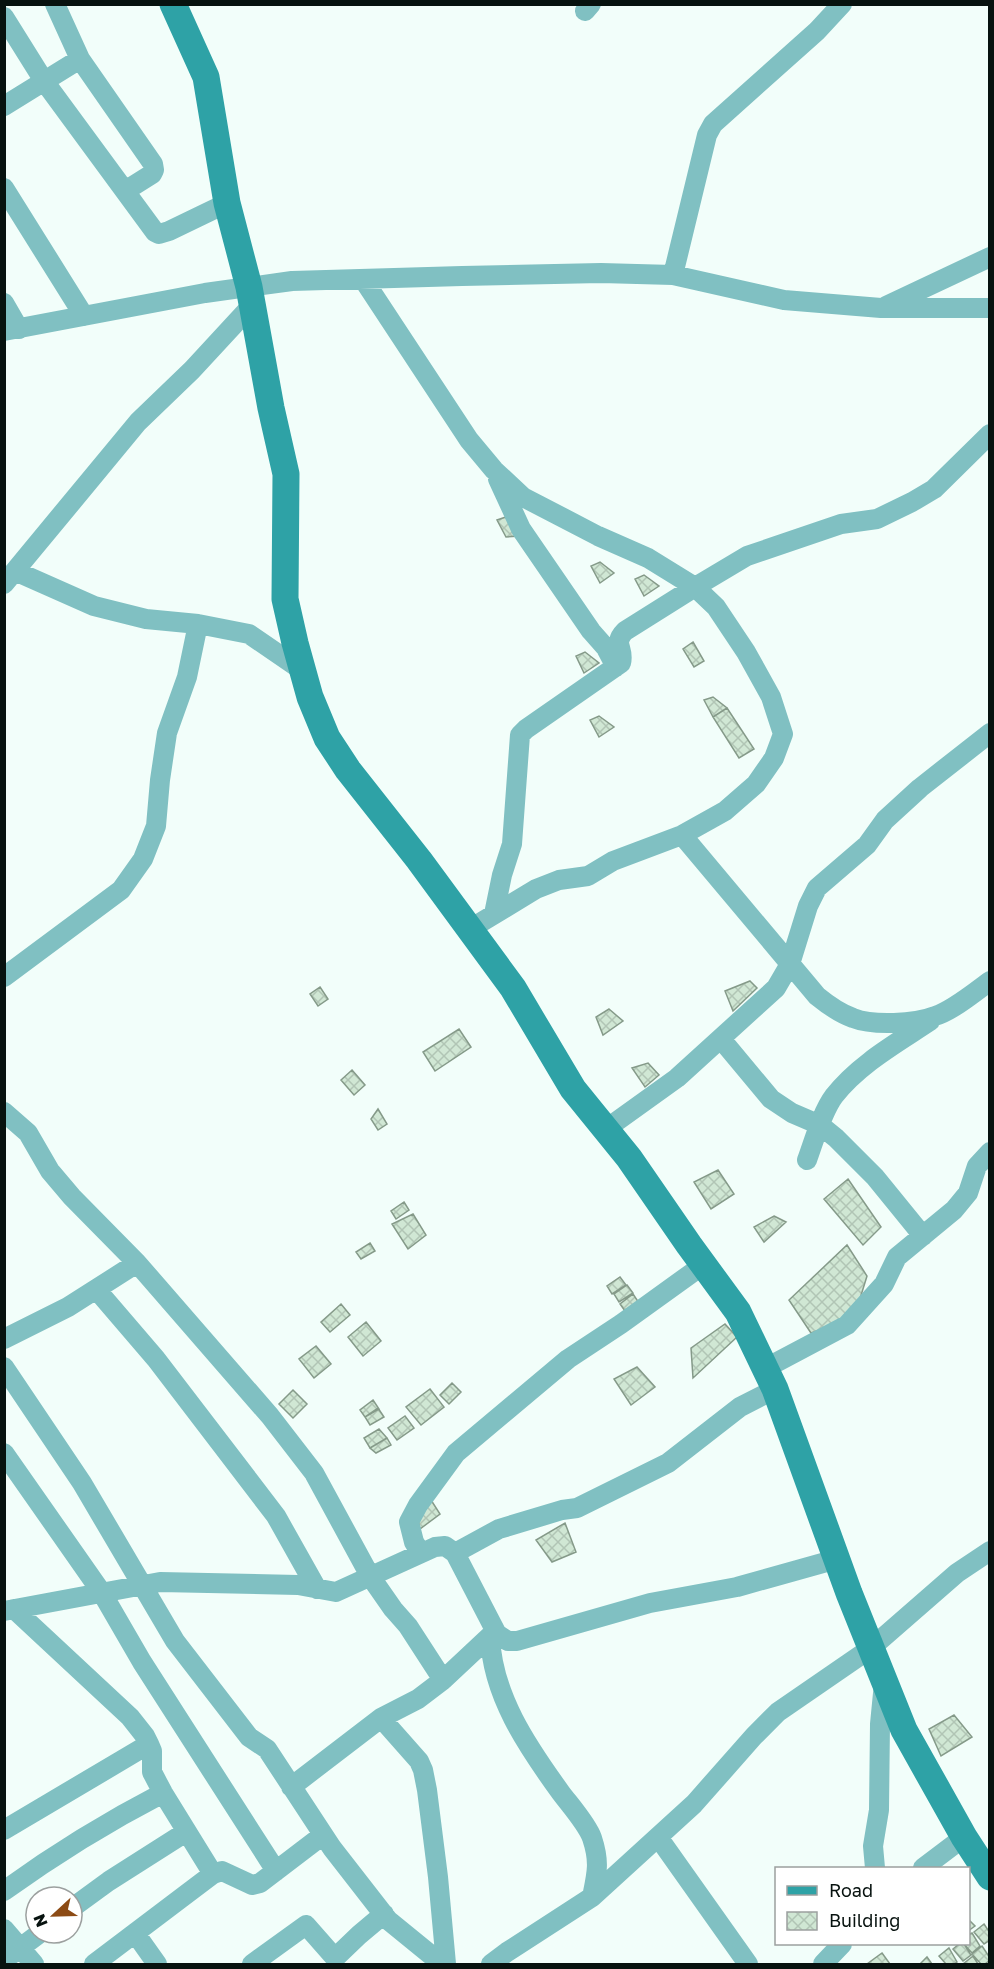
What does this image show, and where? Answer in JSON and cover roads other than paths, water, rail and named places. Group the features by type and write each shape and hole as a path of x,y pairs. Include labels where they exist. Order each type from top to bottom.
{"street":[{"path":"54,4 80,59 153,164 152,174 125,191"},
{"path":"172,4 206,77 227,203 251,296 271,408 286,474 285,598 310,697 327,738 348,770 513,987 573,1089 629,1158 738,1312 770,1379 904,1730 964,1838 990,1877"},
{"path":"673,275 704,144 713,124 817,31 842,4"},
{"path":"4,17 44,81 154,232 159,234 169,231 227,203"},
{"path":"4,106 80,59"},
{"path":"4,188 84,316"},
{"path":"881,308 990,257"},
{"path":"4,303 12,330 206,293 251,296 292,281 601,273 673,275 784,300 881,308 990,308"},
{"path":"363,279 469,440 494,470 523,497 598,536 648,558 695,587 716,607 746,652 771,698 783,734 774,758 756,784 725,811 682,835 613,861 588,876 559,880 536,890 470,929"},
{"path":"251,296 192,370 138,422 10,577 94,606 146,619 198,624 249,634 303,671"},
{"path":"494,914 502,875 512,844 520,735 616,667 622,659 618,643 619,637 625,631 747,556 841,524 877,519 894,512 934,489 990,434"},
{"path":"494,470 521,529 591,631 606,648 616,667"},
{"path":"4,977 121,890 143,859 156,826 167,734 188,676 198,624"},
{"path":"606,1130 677,1078 776,988 790,964 808,906 817,888 867,844 885,820 920,788 990,733"},
{"path":"682,835 817,996 835,1010 854,1019 870,1022 906,1022 936,1016"},
{"path":"807,1160 833,1097 862,1067 990,981"},
{"path":"721,1039 771,1099 792,1113 820,1125 836,1138 875,1177 923,1236"},
{"path":"4,1112 28,1133 50,1171 72,1197 137,1263 270,1416 314,1473 370,1576 393,1610 408,1626 443,1680"},
{"path":"455,1553 499,1529 562,1510 577,1508 668,1463 740,1407 770,1379 847,1325 884,1284 897,1257 954,1210 968,1193 977,1166 990,1152"},
{"path":"4,1339 68,1307 137,1263"},
{"path":"420,1552 414,1542 409,1522 418,1504 456,1453 568,1359 704,1265"},
{"path":"96,1289 156,1359 276,1516 317,1589"},
{"path":"4,1367 82,1483 175,1641 249,1737 267,1749 323,1835 388,1920 442,1965"},
{"path":"4,1453 102,1593 142,1662 276,1871"},
{"path":"9,1610 160,1582 298,1585 336,1592 420,1552 445,1546 455,1553 494,1635 490,1657 497,1682 529,1749 591,1836 598,1864 592,1897"},
{"path":"491,1965 507,1952 592,1897 694,1804 778,1712 871,1648 957,1572 990,1551"},
{"path":"494,1635 508,1641 517,1641 650,1603 737,1587 837,1558"},
{"path":"9,1610 130,1717 145,1736 152,1751 152,1772 162,1793 213,1874"},
{"path":"291,1787 381,1718 418,1699 494,1635"},
{"path":"876,1867 873,1846 879,1810 880,1724 884,1680"},
{"path":"381,1718 419,1761 423,1770 438,1877 446,1965"},
{"path":"4,1830 149,1744"},
{"path":"4,1891 74,1842 162,1793"},
{"path":"84,1899 186,1832"},
{"path":"94,1965 213,1874 222,1871 252,1885 260,1883 323,1835"},
{"path":"658,1837 748,1965"},
{"path":"926,1867 964,1838"},
{"path":"252,1965 306,1925 331,1962 384,1914"},
{"path":"4,1929 34,1965"},
{"path":"135,1934 157,1965"},
{"path":"4,1960 24,1945"},
{"path":"823,1965 841,1945"}]}
